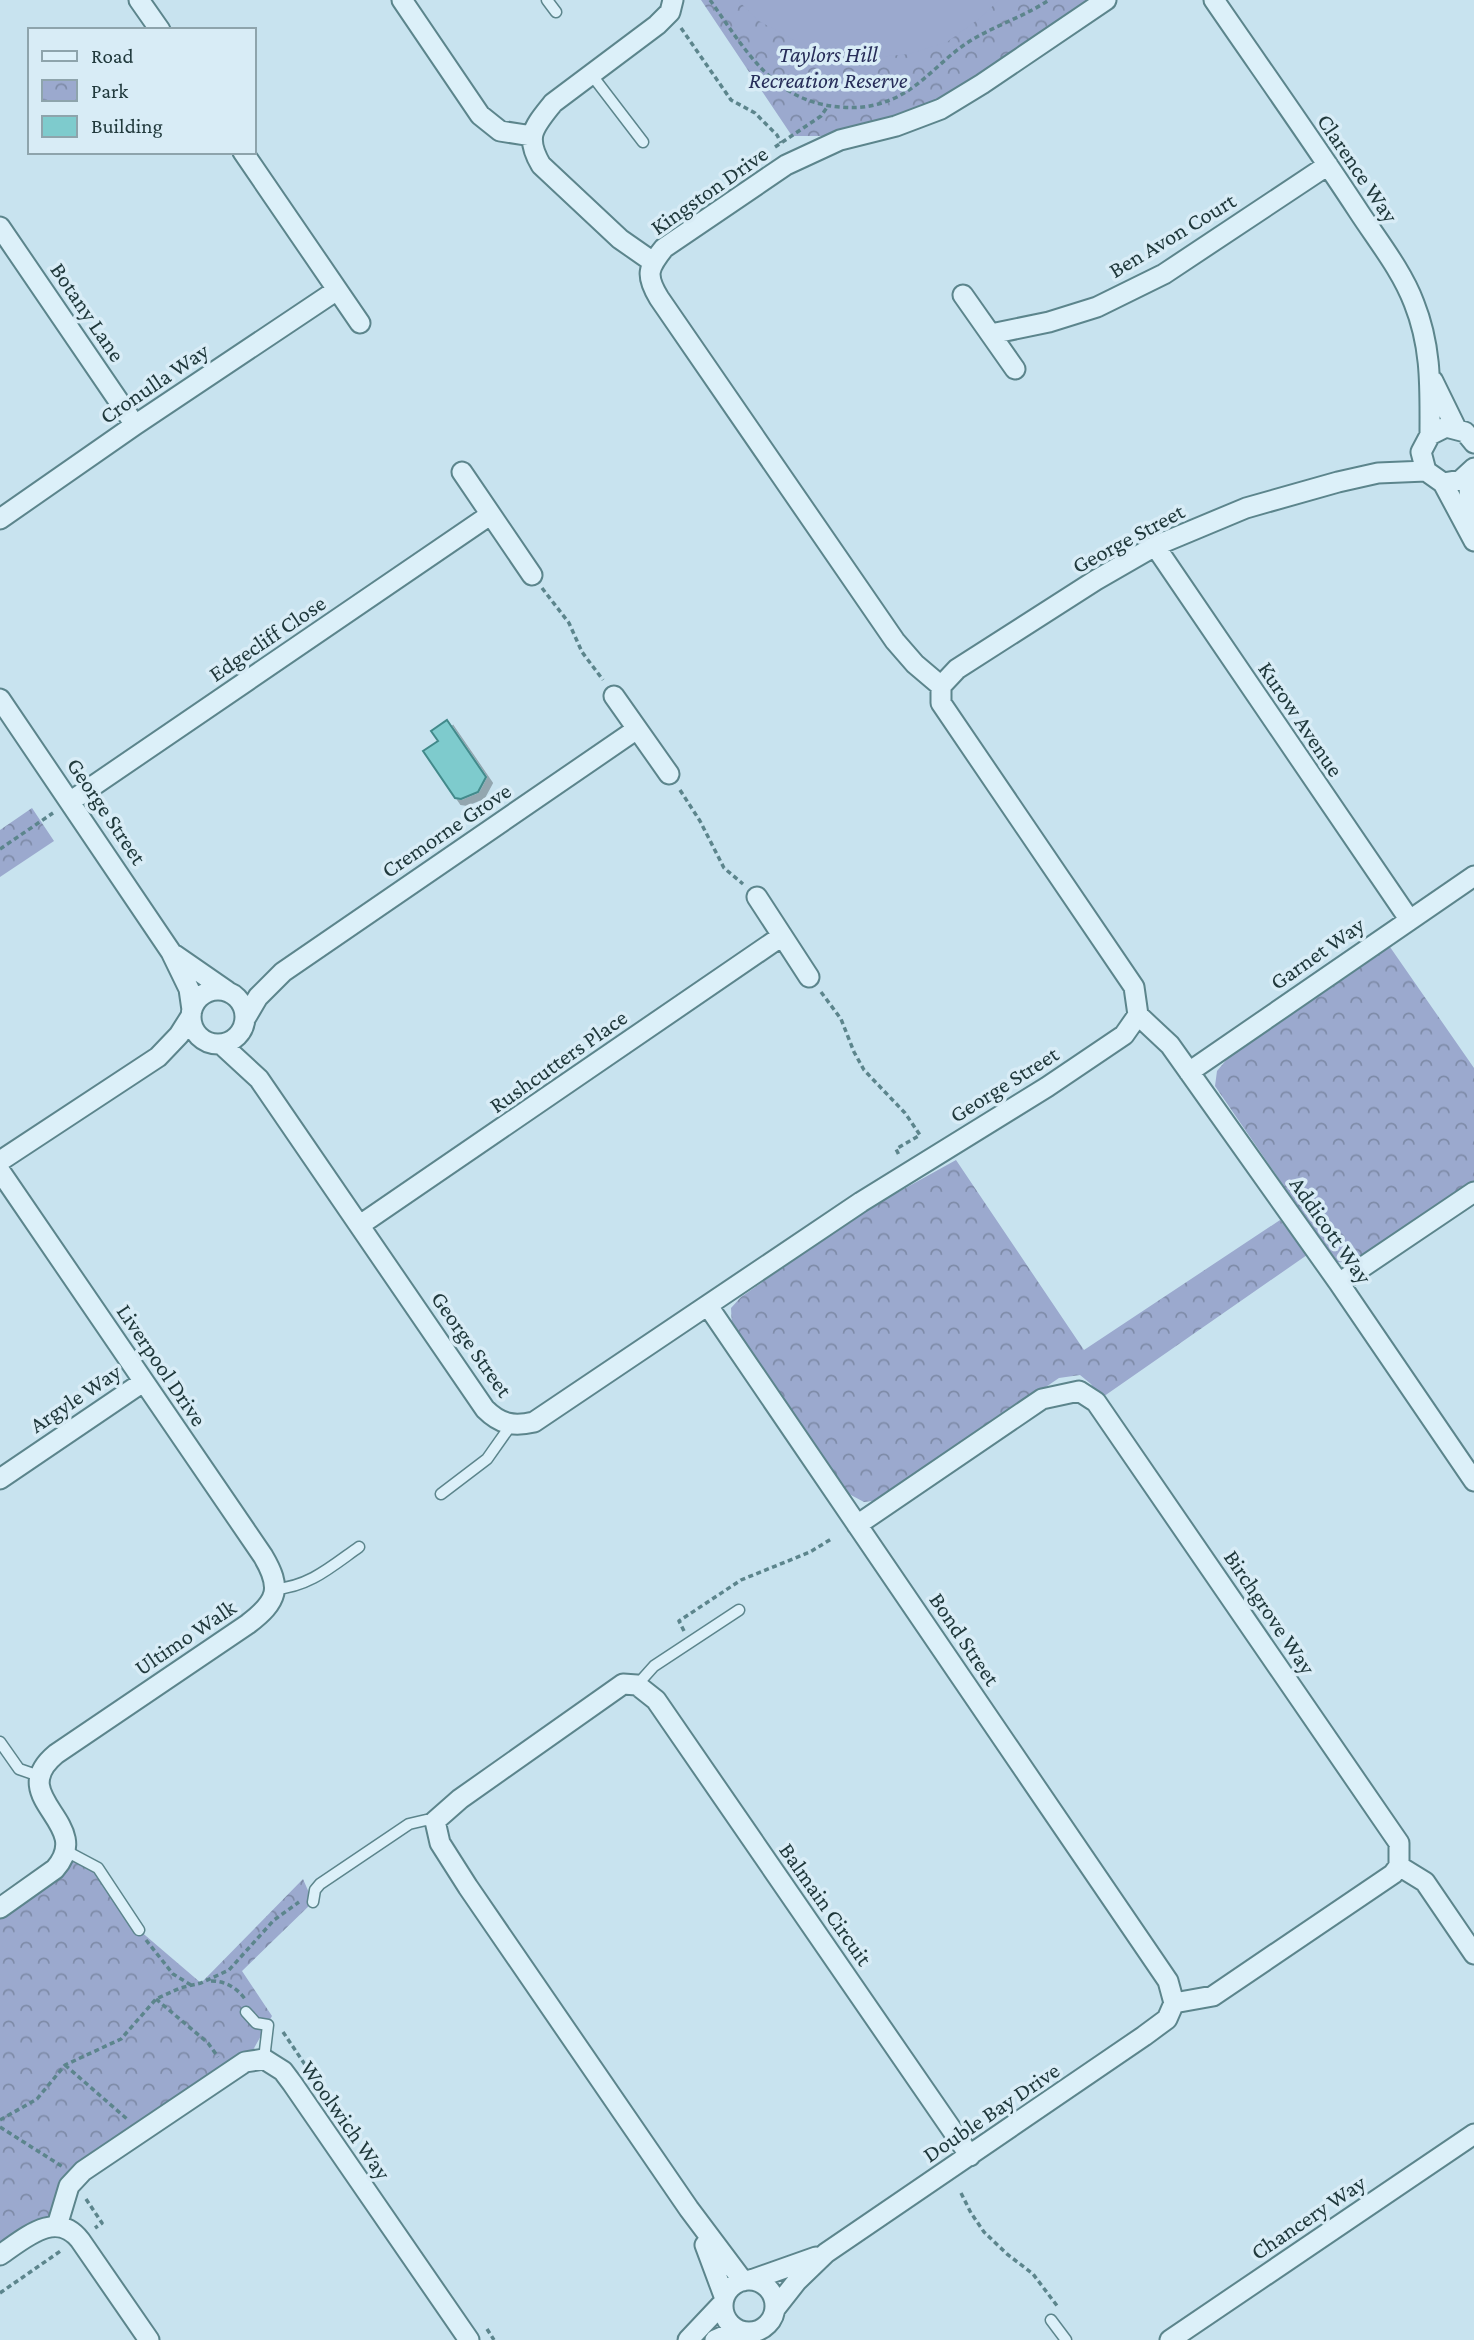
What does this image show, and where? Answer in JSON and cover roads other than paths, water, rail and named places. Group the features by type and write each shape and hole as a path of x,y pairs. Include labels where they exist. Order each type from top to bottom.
{"street":[{"path":"139,0 159,28"},
{"path":"402,0 480,115 500,131 532,136"},
{"name":"Kingston Drive","path":"941,686 915,664 895,640 667,310 652,286 649,272 664,248 786,165 840,140 896,126 941,109 1106,0"},
{"name":"Clarence Way","path":"1214,0 1328,165 1414,302 1426,344 1431,377 1426,453"},
{"path":"653,262 620,239 541,165 532,149 532,136 553,103 657,25 672,6"},
{"path":"244,154 360,323"},
{"name":"Ben Avon Court","path":"991,334 1049,322 1097,307 1153,280 1328,165"},
{"name":"Botany Lane","path":"0,227 135,425"},
{"name":"Cronulla Way","path":"0,519 337,290"},
{"path":"963,295 1015,369"},
{"name":"Clarence Way","path":"1431,377 1467,434"},
{"name":"George Street","path":"941,686 957,669 1096,580 1155,546 1246,508 1378,473 1426,453 1446,427 1467,434"},
{"path":"1426,453 1472,537"},
{"path":"1443,483 1452,483 1471,471"},
{"path":"1471,471 1472,537"},
{"path":"462,472 532,575"},
{"name":"Edgecliff Close","path":"71,801 490,515"},
{"name":"Kurow Avenue","path":"1155,546 1409,919"},
{"path":"941,686 941,703 1134,987 1138,1015"},
{"path":"614,696 669,774"},
{"name":"George Street","path":"0,699 171,952 189,989 191,1013"},
{"name":"Cremorne Grove","path":"244,1022 258,997 283,972 637,729"},
{"name":"Garnet Way","path":"1189,1072 1474,876"},
{"path":"757,897 808,977"},
{"name":"Rushcutters Place","path":"360,1224 782,936"},
{"name":"George Street","path":"171,952 230,992"},
{"name":"Cremorne Grove","path":"230,992 283,972"},
{"path":"0,1161 158,1057 179,1035 196,1001 210,991 230,992 242,1005 244,1022 235,1038 158,1057"},
{"path":"191,1013 197,1033 217,1043"},
{"name":"George Street","path":"217,1043 259,1079 485,1409 502,1423 511,1425 534,1422 552,1412 861,1202 1047,1087 1124,1035 1138,1015"},
{"name":"Addicott Way","path":"1138,1015 1170,1045 1339,1283 1474,1481"},
{"name":"George Street","path":"244,1022 259,1079"},
{"name":"Liverpool Drive","path":"0,1171 263,1556 271,1570 275,1589"},
{"path":"1339,1283 1474,1192"},
{"name":"Bond Street","path":"708,1306 1168,1981 1174,2003"},
{"name":"Argyle Way","path":"0,1479 143,1382"},
{"name":"Birchgrove Way","path":"857,1525 1042,1399 1079,1391 1096,1402 1399,1843 1399,1866"},
{"name":"Ultimo Walk","path":"39,1776 42,1766 56,1754 255,1619 270,1604 275,1589"},
{"path":"637,1685 623,1684 460,1799 435,1821 440,1843 468,1887 688,2209 747,2280"},
{"name":"Balmain Circuit","path":"637,1685 656,1700 970,2156"},
{"path":"0,1908 55,1869 66,1851 66,1836 41,1794 39,1776"},
{"path":"1174,2003 1213,1996 1393,1874 1399,1866 1424,1882 1474,1954"},
{"name":"Double Bay Drive","path":"774,2313 797,2281 826,2253 1144,2036 1167,2019 1174,2003"},
{"name":"Woolwich Way","path":"57,2226 65,2195 74,2179 229,2072 245,2062 264,2059 283,2071 292,2083 469,2340"},
{"name":"Chancery Way","path":"1170,2340 1474,2134"},
{"path":"688,2209 713,2262 726,2320 745,2334"},
{"path":"0,2255 47,2226 57,2226 75,2234 149,2340"},
{"name":"Double Bay Drive","path":"747,2280 826,2253"},
{"path":"688,2340 735,2284 747,2280 759,2282 771,2293 778,2340"},
{"path":"715,2340 761,2329 774,2313"}],"lane":[{"path":"547,0 555,12"},
{"path":"591,74 643,142"},
{"path":"441,1494 487,1459 511,1425"},
{"path":"275,1589 289,1588 310,1581 359,1547"},
{"path":"637,1685 654,1666 739,1610"},
{"path":"0,1742 19,1769 39,1776"},
{"path":"313,1898 320,1884 400,1829 417,1821 435,1821"},
{"path":"66,1851 98,1868 139,1930"},
{"path":"248,2009 256,2023 268,2025 264,2059"},
{"path":"1051,2320 1066,2340"}],"park label":[{"name":"Taylors Hill Recreation Reserve","path":"828,67"}]}
